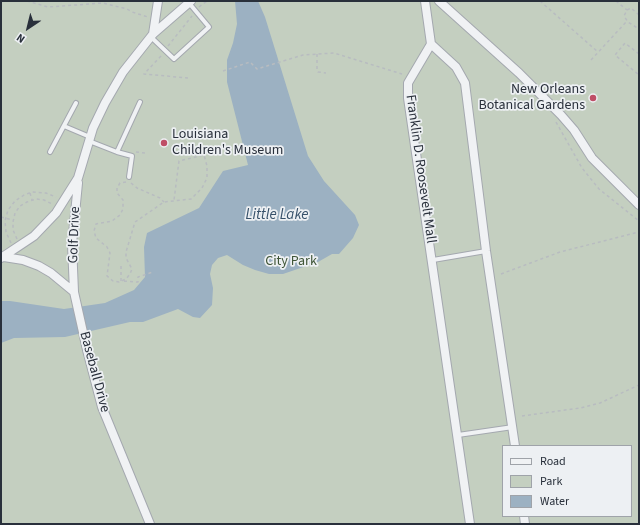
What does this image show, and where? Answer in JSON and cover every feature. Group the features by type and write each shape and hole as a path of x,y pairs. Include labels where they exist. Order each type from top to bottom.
{"street":[{"path":"152,36 158,1"},
{"path":"425,1 431,44 456,67 464,83 486,251 515,445"},
{"path":"439,1 519,73 561,115 574,130 592,158 639,205"},
{"path":"2,257 18,247 45,225 61,205 78,178 89,139 105,103 123,72 152,36 190,2"},
{"name":"Franklin D. Roosevelt Mall","path":"431,44 408,83 408,98 433,260 470,524"},
{"name":"Golf Drive","path":"74,292 72,244 78,178"},
{"name":"Baseball Drive","path":"2,257 23,260 38,266 51,273 74,292 77,300 86,350 102,407 125,467 150,524"}],"lane":[{"path":"152,36 174,59 209,27 190,2"},
{"path":"117,152 140,102"},
{"path":"50,152 76,103"},
{"path":"64,126 117,152 132,156 129,177"},
{"path":"433,260 486,251"},
{"path":"458,435 513,427"}],"path":[{"path":"27,1 48,7 104,3 156,19"},
{"path":"188,78 144,74 166,51 172,39 196,11 207,1"},
{"path":"540,1 598,52"},
{"path":"616,1 627,10"},
{"path":"627,10 631,8 639,15"},
{"path":"636,11 639,8"},
{"path":"627,10 624,16 627,21 639,29"},
{"path":"591,60 627,21"},
{"path":"639,54 625,43 615,55 639,75"},
{"path":"223,71 250,62 257,69 293,58 334,53 402,74"},
{"path":"317,54 316,69 318,72 326,73"},
{"path":"555,122 570,145 582,168 600,189 639,221"},
{"path":"132,156 137,151 145,153"},
{"path":"121,281 126,280 132,269 126,258 126,252 135,222 164,202 191,199 195,196 207,178 207,166 204,155 178,161 174,200"},
{"path":"153,272 138,277 138,282 113,281 107,276 110,253 107,247 96,238 94,231 96,224 112,220 120,215 123,208 123,200 117,193 116,188 120,183 131,182 137,188 160,198 164,202"},
{"path":"18,247 6,232 6,219 10,208 15,201 30,193 46,192 61,205"},
{"path":"30,193 32,200"},
{"path":"18,247 14,232 13,220 19,208 32,200 46,201 61,205"},
{"path":"1,217 13,220"},
{"path":"501,274 560,252 639,232"},
{"path":"121,266 121,281"},
{"path":"522,416 580,408 600,403 639,385"}],"green space":[{"name":"City Park","path":"1,1 639,1 639,524 1,524"}],"water":[{"name":"Little Lake","path":"235,1 258,1 265,17 308,156 324,181 355,215 359,225 353,238 339,254 332,254 318,262 283,274 269,274 255,270 243,265 227,255 218,258 212,265 210,274 213,288 212,305 200,318 193,317 178,309 143,322 130,322 65,337 14,338 1,343 1,301 64,309 105,303 134,290 145,277 144,247 147,233 199,208 223,171 248,165 227,82 227,60 233,43 237,24"}],"place":[{"name":"New Orleans Botanical Gardens","path":"593,98"},
{"name":"Louisiana Children's Museum","path":"164,143"}]}
